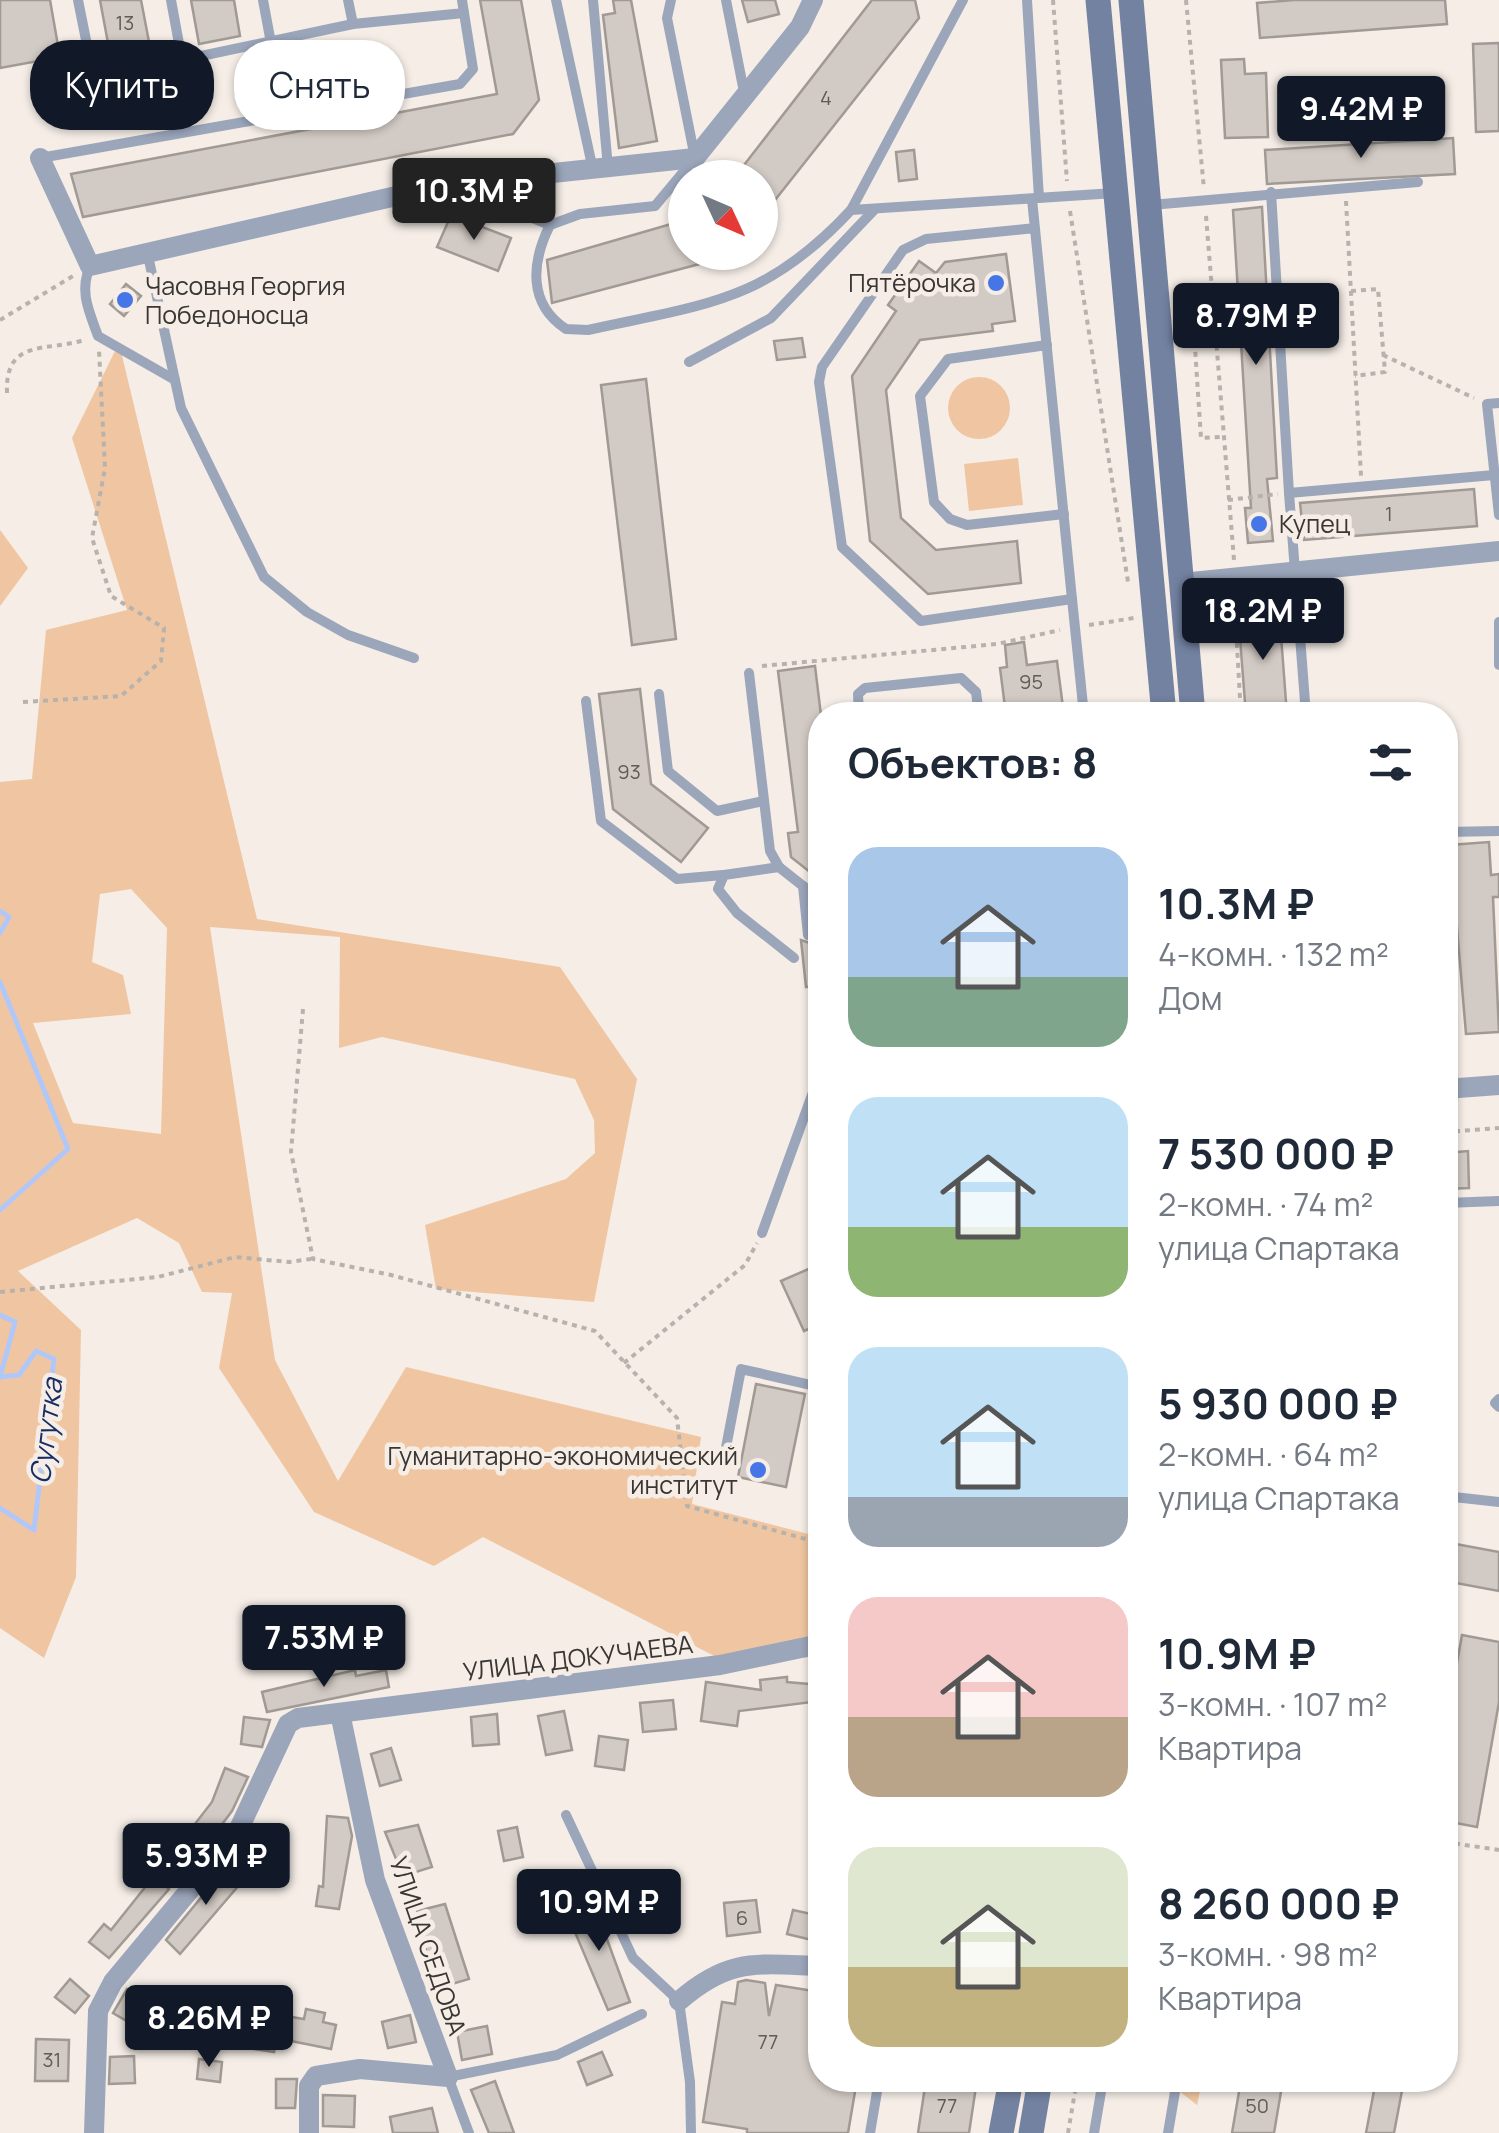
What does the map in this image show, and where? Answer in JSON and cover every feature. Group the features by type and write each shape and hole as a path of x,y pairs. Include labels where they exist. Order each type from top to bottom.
{"main road":[{"path":"1098,0 1116,193 1142,589 1162,702"},
{"path":"1131,0 1192,702"},
{"path":"1142,589 1182,583"},
{"path":"1001,2133 1008,2092"},
{"path":"1031,2133 1038,2092"}],"street":[{"path":"40,158 90,266 448,184 695,158 800,27 812,0"},
{"path":"1182,583 1499,551"},
{"path":"1458,1088 1499,1085"},
{"name":"УЛИЦА ДОКУЧАЕВА","path":"94,2133 98,2011 113,1982 236,1833 288,1724 340,1712 720,1665 808,1647"},
{"name":"УЛИЦА СЕДОВА","path":"340,1712 375,1880 448,2077"},
{"path":"679,2000 725,1968 744,1963 808,1966"},
{"path":"308,2133 309,2086 316,2076 360,2069 448,2077"}],"lane":[{"path":"78,0 86,40"},
{"path":"171,0 178,40"},
{"path":"263,0 271,40"},
{"path":"348,0 353,24"},
{"path":"40,158 460,84 473,69 462,0"},
{"path":"556,0 601,170"},
{"path":"593,0 601,170"},
{"path":"448,184 550,225 580,214 655,206 695,158 667,18 671,0"},
{"path":"726,0 744,95"},
{"path":"550,225 535,280 539,304 566,329 588,330 724,300 765,284 806,254 851,210 963,0"},
{"path":"1027,0 1035,228 1083,702"},
{"path":"285,40 353,24 464,13"},
{"path":"1150,206 1271,192 1418,182"},
{"path":"1271,192 1305,702"},
{"path":"851,210 1116,193"},
{"path":"689,362 771,318 876,208"},
{"path":"1035,228 926,239 903,250 828,355 820,382 839,540 850,559 908,614 930,622 1072,599"},
{"path":"147,250 181,408 264,577 308,612 348,635 414,658"},
{"path":"90,266 83,282 84,297 98,336 175,380"},
{"path":"1047,345 948,359 926,384 920,404 931,497 950,518 967,524 1064,514"},
{"path":"1493,404 1499,515"},
{"path":"1289,493 1494,475"},
{"path":"1499,622 1499,666"},
{"path":"749,673 771,855 779,867 808,889"},
{"path":"858,702 858,694 865,688 962,678 976,692 977,702"},
{"path":"659,694 668,771 717,811 764,801"},
{"path":"586,701 601,821 677,879 779,867"},
{"path":"1458,832 1499,831"},
{"path":"724,875 718,889 729,904 794,958"},
{"path":"804,886 808,935"},
{"path":"762,1233 808,1107"},
{"path":"1458,1203 1499,1201"},
{"path":"724,1458 741,1369 808,1383"},
{"path":"1458,1497 1499,1502"},
{"path":"566,1815 633,1958 679,2000 690,2082 691,2133"},
{"path":"448,2077 557,2055 642,2014"},
{"name":"УЛИЦА СЕДОВА","path":"448,2077 468,2133"},
{"path":"870,2133 876,2092"},
{"path":"1094,2133 1101,2092"},
{"path":"1168,2133 1175,2092"}],"path":[{"path":"1053,0 1068,196 1142,589"},
{"path":"1186,0 1204,193"},
{"path":"1345,186 1361,488"},
{"path":"1205,206 1234,567"},
{"path":"0,320 90,266"},
{"path":"1351,291 1378,289 1385,372 1355,376"},
{"path":"1214,332 1194,334 1202,438 1223,437"},
{"path":"6,393 9,366 28,350 98,336 105,468 92,538 111,596 164,628 161,662 121,696 23,702"},
{"path":"1383,355 1493,404"},
{"path":"1228,500 1289,493"},
{"path":"1197,614 1236,611 1241,702"},
{"path":"749,673 754,666 997,644 1134,618 1133,612"},
{"path":"302,1009 291,1152 312,1259"},
{"path":"1458,1131 1499,1128"},
{"path":"624,1363 745,1265 762,1233"},
{"path":"0,1292 158,1277 236,1256 289,1262 312,1259 391,1275 594,1331 676,1418 687,1506 808,1540"},
{"path":"1458,1844 1499,1850"},
{"path":"1068,2133 1075,2092"}],"shaded area":[{"path":"119,343 257,919 560,967 637,1079 594,1302 436,1289 425,1225 566,1179 595,1153 594,1120 575,1079 382,1037 339,1048 340,937 210,927 275,1360 338,1481 406,1367 701,1437 692,1504 808,1534 808,1657 722,1660 483,1537 434,1566 314,1512 219,1368 232,1293 202,1292 179,1243 137,1218 18,1271 81,1330 76,1577 44,1658 0,1628 0,782 32,779 46,630 127,610 72,438","holes":["131,889 167,928 161,1134 73,1123 33,1023 131,1014 123,975 92,962 100,894"]},
{"path":"979,377 1001,386 1010,408 1001,430 979,439 957,430 948,408 957,386"},
{"path":"1018,458 1023,505 969,511 964,464"},
{"path":"0,530 28,568 0,606"},
{"path":"1180,2092 1200,2092 1197,2105"}],"building":[{"path":"0,0 50,0 57,40 30,40 30,62 0,68"},
{"path":"100,0 141,0 149,40 107,40"},
{"path":"191,0 234,0 240,36 198,40"},
{"path":"480,0 521,0 539,100 513,134 83,217 71,174 305,130 405,130 405,111 497,94"},
{"path":"613,0 631,0 657,141 619,148 603,15 615,13"},
{"path":"742,0 775,0 779,14 748,22"},
{"path":"872,0 915,0 919,18 778,196 778,160 748,160"},
{"path":"1445,0 1447,24 1260,38 1257,3"},
{"path":"1499,43 1499,131 1476,132 1473,44"},
{"path":"1244,59 1245,74 1266,73 1268,137 1225,138 1221,60"},
{"path":"1453,138 1455,174 1267,184 1265,150"},
{"path":"914,150 917,179 899,181 896,152"},
{"path":"1262,207 1277,478 1267,479 1273,541 1248,543 1245,508 1251,508 1233,210"},
{"path":"451,215 511,238 498,271 437,247"},
{"path":"668,225 668,270 677,270 552,303 547,260"},
{"path":"1006,254 1015,321 992,324 993,331 920,340 886,390 901,518 936,550 1017,541 1021,583 928,594 870,541 852,376 896,311 888,305 919,261 936,273 945,262"},
{"name":"Часовня Георгия Победоносца","path":"126,284 141,296 124,316 110,304"},
{"path":"802,338 805,357 777,360 774,341"},
{"path":"646,379 676,639 632,645 601,385"},
{"path":"1474,489 1477,526 1304,540 1300,503"},
{"path":"1279,609 1286,702 1245,702 1238,613"},
{"path":"1024,642 1027,665 1057,661 1062,702 1004,702 1000,668 1007,667 1005,645"},
{"path":"815,666 819,702 808,702 808,870 791,857 788,833 798,832 778,671"},
{"path":"640,689 651,784 708,828 681,862 613,809 599,694"},
{"path":"1489,842 1491,875 1499,874 1499,897 1493,897 1499,1032 1466,1034 1458,940 1458,844"},
{"path":"801,940 808,942 806,987"},
{"path":"1468,1151 1469,1188 1458,1188 1458,1152"},
{"path":"808,1269 808,1329 804,1331 781,1281"},
{"path":"756,1384 805,1394 786,1487 738,1477"},
{"path":"1458,1544 1499,1552 1499,1591 1458,1583"},
{"path":"1462,1635 1499,1642 1499,1702 1477,1827 1458,1823 1458,1657"},
{"path":"355,1670 356,1676 386,1670 389,1687 267,1712 262,1692"},
{"path":"787,1677 787,1682 808,1684 808,1702 739,1711 737,1726 701,1721 706,1682 761,1690 760,1680"},
{"path":"673,1700 676,1729 643,1732 640,1703"},
{"path":"564,1711 572,1750 546,1755 538,1716"},
{"path":"497,1714 499,1744 473,1746 471,1717"},
{"path":"244,1717 270,1720 262,1747 241,1744"},
{"path":"599,1736 628,1740 624,1770 595,1766"},
{"path":"391,1748 401,1780 380,1786 371,1754"},
{"path":"225,1768 248,1777 232,1811 198,1856 181,1842 212,1802"},
{"path":"327,1816 348,1818 352,1836 339,1909 316,1906 319,1886 323,1887"},
{"path":"418,1825 432,1867 403,1876 385,1832"},
{"path":"517,1827 523,1857 504,1861 498,1831"},
{"path":"229,1864 246,1877 180,1954 166,1940"},
{"path":"647,1871 657,1901 630,1911 620,1881"},
{"path":"154,1876 169,1889 109,1958 89,1942 104,1924 111,1930"},
{"path":"756,1900 760,1932 727,1936 724,1903"},
{"path":"593,1901 630,2002 608,2010 566,1911"},
{"path":"445,1904 469,1979 435,1989 417,1911"},
{"path":"793,1910 808,1913 808,1939 787,1934"},
{"path":"70,1979 89,1996 75,2013 55,1997"},
{"path":"738,1982 765,1983 769,2016 776,1985 808,1990 808,2092 855,2092 848,2133 747,2133 747,2129 703,2122 722,2002 735,2004"},
{"path":"127,1989 151,2003 137,2027 113,2013"},
{"path":"306,2009 325,2013 323,2022 336,2025 331,2049 276,2038 274,2052 248,2048 255,2011 304,2019"},
{"path":"410,2015 416,2042 388,2048 382,2022"},
{"path":"487,2026 492,2054 462,2060 457,2032"},
{"path":"36,2039 69,2040 68,2081 35,2081"},
{"path":"602,2052 612,2075 587,2085 578,2062"},
{"path":"134,2056 135,2083 109,2084 110,2057"},
{"path":"199,2059 222,2062 220,2082 197,2079"},
{"path":"276,2079 297,2079 295,2108 276,2108"},
{"path":"495,2081 514,2133 489,2133 471,2090"},
{"path":"924,2092 975,2092 969,2133 918,2133"},
{"path":"1239,2092 1281,2092 1274,2133 1232,2133"},
{"path":"1374,2092 1402,2092 1394,2133 1366,2133"},
{"path":"323,2095 355,2096 354,2127 323,2126"},
{"path":"432,2108 438,2133 393,2133 390,2117"}],"waterway":[{"name":"Сугутка","path":"0,911 9,917 0,933"},
{"name":"Сугутка","path":"0,982 68,1149 0,1210"},
{"name":"Сугутка","path":"0,1315 15,1322 0,1377"},
{"name":"Сугутка","path":"0,1377 19,1375 36,1351 54,1359 34,1530 0,1508"}],"place":[{"name":"Пятёрочка","path":"996,283"},
{"name":"Часовня Георгия Победоносца","path":"125,300"},
{"name":"Купец","path":"1259,524"},
{"name":"Гуманитарно-экономический институт","path":"758,1470"}]}
